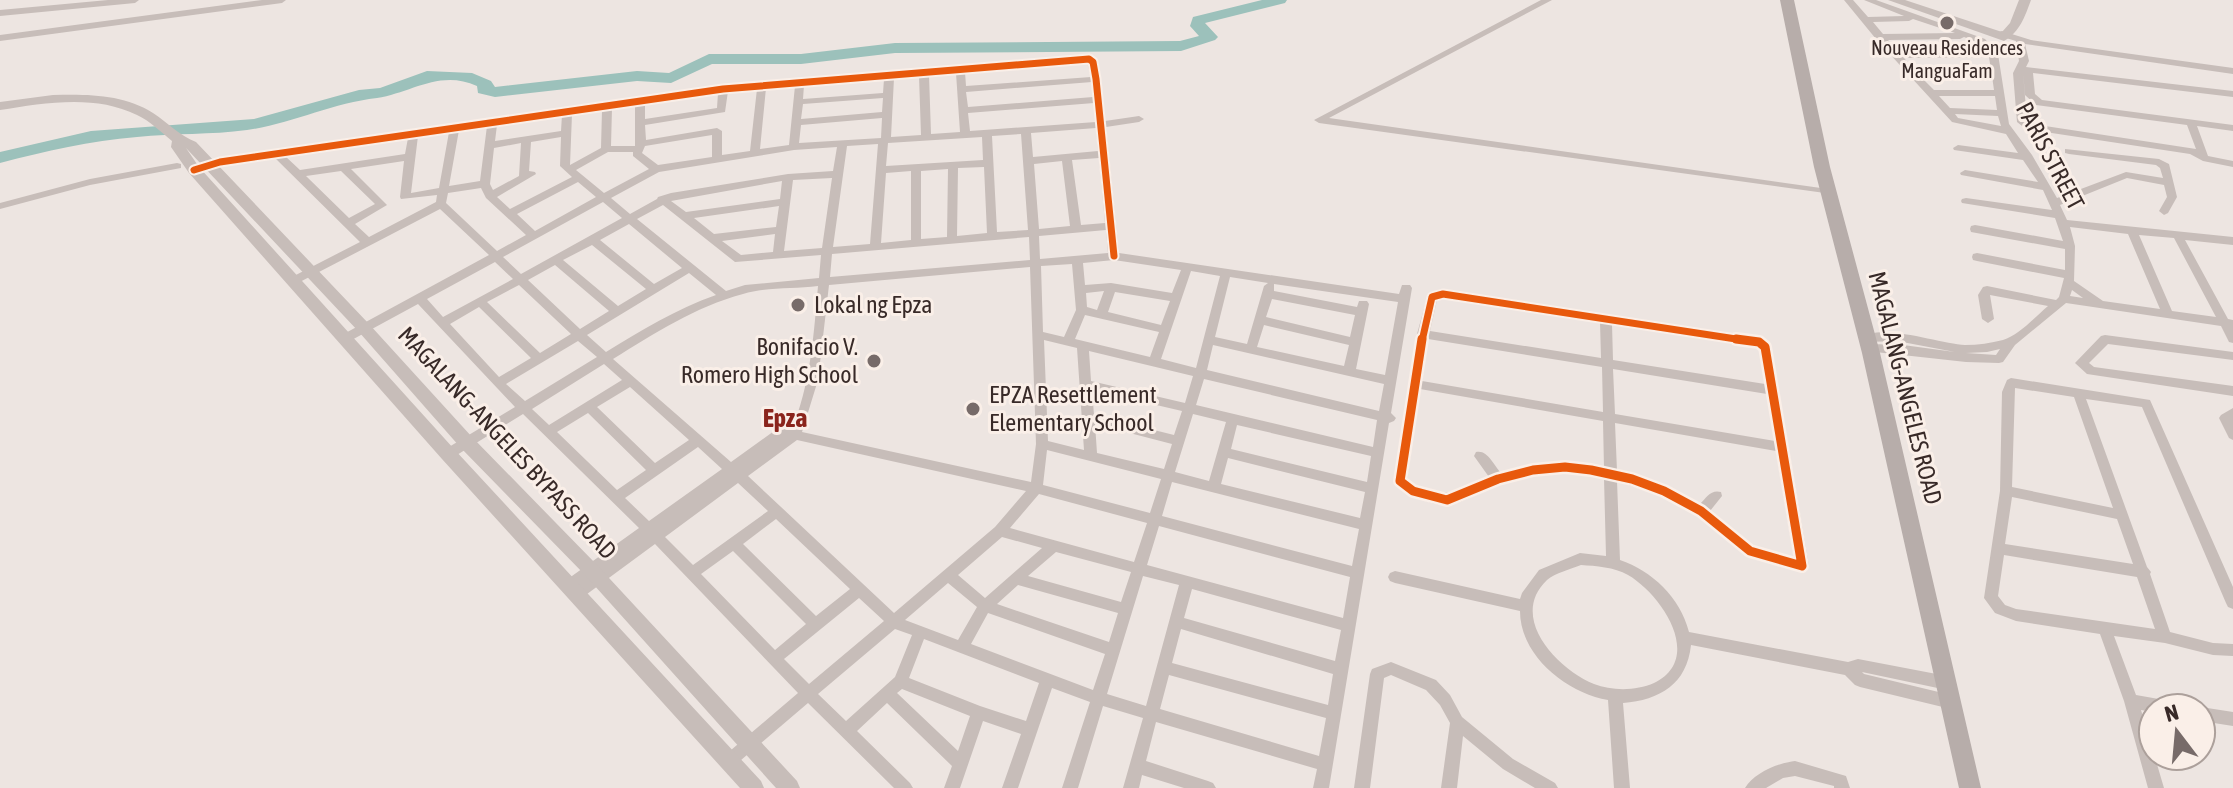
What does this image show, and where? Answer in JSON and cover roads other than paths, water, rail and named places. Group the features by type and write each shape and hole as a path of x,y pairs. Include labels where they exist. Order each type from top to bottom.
{"main road":[{"name":"MAGALANG-ANGELES ROAD","path":"1787,0 1828,192 1868,343 1970,788"}],"street":[{"path":"0,13 135,0"},
{"path":"198,11 201,0"},
{"path":"0,38 282,0"},
{"path":"1548,0 1319,120 1828,192"},
{"path":"1848,0 1946,111 1966,124 2008,131"},
{"path":"1868,0 1971,36 1982,41 1993,54"},
{"path":"1894,0 2010,36 2233,71"},
{"path":"1902,0 2010,36 2024,61 2030,95 2039,103 2233,128"},
{"path":"2010,36 2025,0"},
{"path":"1864,20 1915,18"},
{"path":"1879,37 1971,36"},
{"path":"1897,55 1993,54"},
{"name":"PARIS STREET","path":"1993,54 2000,113 2008,131 2047,187 2070,246 2069,279 2061,302"},
{"path":"0,206 90,182 723,89 1089,59 1093,62 1096,79 1114,256"},
{"path":"960,69 965,134"},
{"path":"2233,94 2025,69 2018,73 2022,122 2029,127 2193,151 2233,164"},
{"path":"924,71 926,137"},
{"path":"1914,75 1997,73"},
{"path":"875,246 889,74"},
{"path":"962,89 1096,79"},
{"path":"794,147 800,81"},
{"path":"755,151 762,84"},
{"path":"717,157 723,89"},
{"path":"1929,93 1998,93"},
{"path":"797,102 889,95"},
{"name":"MAGALANG-ANGELES BYPASS ROAD","path":"0,106 53,99 92,100 138,110 164,125 178,140 191,145 193,167 344,339 754,788"},
{"path":"964,110 1097,100"},
{"path":"640,101 640,146 637,155 656,169"},
{"path":"606,149 607,106"},
{"path":"641,123 722,110"},
{"path":"1946,111 2000,113"},
{"path":"567,112 564,162 723,295"},
{"path":"797,122 888,115"},
{"path":"344,339 603,195 656,169 755,151 1099,125 1139,119"},
{"path":"492,122 485,184 490,196 534,236"},
{"path":"2191,123 2204,157"},
{"path":"443,197 454,129"},
{"path":"729,761 1000,531 1036,488 1042,444 1039,335 1026,130"},
{"path":"509,214 575,173 606,149 640,146 717,131"},
{"path":"490,145 566,133"},
{"path":"987,133 992,236"},
{"path":"413,135 405,197 443,197 497,256 579,335 736,474 894,622 1097,698 1326,765"},
{"path":"490,196 528,176 526,140"},
{"path":"574,589 736,474 802,420 817,360 827,250 843,143"},
{"path":"1958,148 2028,157"},
{"path":"2069,151 2159,162 2165,166 2172,197 2164,211"},
{"path":"1028,161 1103,154"},
{"path":"278,155 367,242"},
{"path":"2117,155 2126,175"},
{"path":"298,174 410,157"},
{"path":"1067,158 1076,229"},
{"path":"881,170 989,163"},
{"path":"952,240 953,165"},
{"name":"MAGALANG-ANGELES BYPASS ROAD","path":"193,167 312,271 466,442 595,575 790,788"},
{"path":"343,167 382,205 347,224"},
{"path":"916,168 916,243"},
{"path":"1965,173 2047,187"},
{"path":"443,322 662,199 705,188 837,174"},
{"path":"2059,214 2126,175 2169,183"},
{"path":"778,255 788,177"},
{"path":"294,281 443,197 485,184"},
{"path":"662,199 739,259 1110,226"},
{"path":"1966,201 2059,214 2132,230 2230,240 2233,251"},
{"path":"685,216 785,202"},
{"path":"1975,229 2070,246"},
{"path":"713,238 781,230"},
{"path":"2132,230 2169,316"},
{"path":"2177,234 2229,323 2233,339"},
{"path":"592,239 654,290"},
{"path":"448,454 664,322 723,295 757,287 1114,256 1365,293 1405,294 1387,417 1339,669 1321,788"},
{"path":"1977,257 2069,279 2101,305"},
{"path":"1067,343 1082,310 1077,258"},
{"path":"555,259 617,312"},
{"path":"1154,363 1187,267"},
{"path":"498,383 690,268"},
{"path":"1070,788 1200,373 1226,273"},
{"path":"1251,349 1271,279"},
{"path":"1080,289 1111,287 1177,298"},
{"path":"1101,315 1111,287"},
{"path":"1988,319 1984,295 1987,290 2229,323"},
{"path":"1349,372 1365,293"},
{"path":"1268,294 1361,312"},
{"path":"1443,294 1759,342 1765,347 1802,566 1750,551 1701,511 1664,491 1613,475 1565,467 1533,470 1498,479 1447,500 1403,486 1400,481 1423,334 1432,297 1443,294"},
{"path":"419,298 498,383 653,533 809,695 905,788"},
{"path":"480,302 539,359"},
{"path":"1868,343 1999,359 2011,342 2061,302"},
{"path":"1082,310 1166,330"},
{"path":"1606,318 1613,475 1613,562"},
{"path":"1260,320 1354,342"},
{"path":"1423,334 1772,390"},
{"path":"1039,335 1387,417"},
{"path":"2233,356 2105,339 2081,363 2091,371 2233,391"},
{"path":"1208,340 1390,381"},
{"path":"1083,347 1091,455"},
{"path":"548,432 629,381"},
{"path":"2233,603 2146,403 2011,383 2008,392 2006,491 1991,598 2000,609 2016,615 2233,650"},
{"path":"1086,384 1378,453"},
{"path":"1415,384 1780,447"},
{"path":"2078,392 2165,637"},
{"path":"589,407 654,470"},
{"path":"1089,418 1179,441"},
{"path":"1214,487 1233,418"},
{"path":"790,432 1036,488 1357,573"},
{"path":"616,497 697,441"},
{"path":"1042,444 1366,525"},
{"path":"1223,452 1372,488"},
{"path":"1480,456 1498,479"},
{"path":"2006,491 2122,515"},
{"path":"1701,511 1716,496"},
{"path":"691,574 776,512"},
{"path":"1000,531 1347,625"},
{"path":"733,543 816,625"},
{"path":"961,648 985,606 1054,545"},
{"path":"2000,549 2144,572"},
{"path":"1580,559 1613,562 1647,580 1662,593 1675,610 1684,637 1684,652 1674,675 1658,688 1636,695 1589,690 1561,674 1542,655 1526,624 1524,606 1530,587 1540,574 1558,563 1580,559"},
{"path":"948,575 985,606 1112,650"},
{"path":"1395,577 1524,606"},
{"path":"1017,579 1125,609"},
{"path":"1131,788 1187,582"},
{"path":"775,658 858,591"},
{"path":"1177,622 1339,669"},
{"path":"2105,629 2131,701 2156,788"},
{"path":"846,731 900,681 920,632"},
{"path":"1684,637 1849,669 1860,680 1949,692"},
{"path":"1164,667 1333,713"},
{"path":"1362,788 1377,674 1391,668 1431,685 1445,700 1457,722 1508,764 1544,787"},
{"path":"900,681 979,713 1029,729"},
{"path":"1010,788 1047,681"},
{"path":"887,693 960,763"},
{"path":"1615,695 1622,788"},
{"path":"2131,701 2137,702"},
{"path":"952,788 979,713"},
{"path":"1449,788 1457,722"},
{"path":"1137,766 1208,788"},
{"path":"1753,788 1778,771 1793,767 1841,781 1842,788"}],"waterway":[{"path":"0,158 45,145 91,137 254,124 359,95 383,92 427,76 472,78 485,84 484,90 495,92 637,76 671,78 709,59 801,59 895,48 1181,46 1210,37 1197,26 1198,20 1280,0"}],"place":[{"name":"Nouveau Residences ManguaFam","path":"1947,23"},
{"name":"Lokal ng Epza","path":"798,305"},
{"name":"Bonifacio V. Romero High School","path":"874,361"},
{"name":"EPZA Resettlement Elementary School","path":"973,409"}],"district":[{"name":"Epza","path":"785,418"}]}
